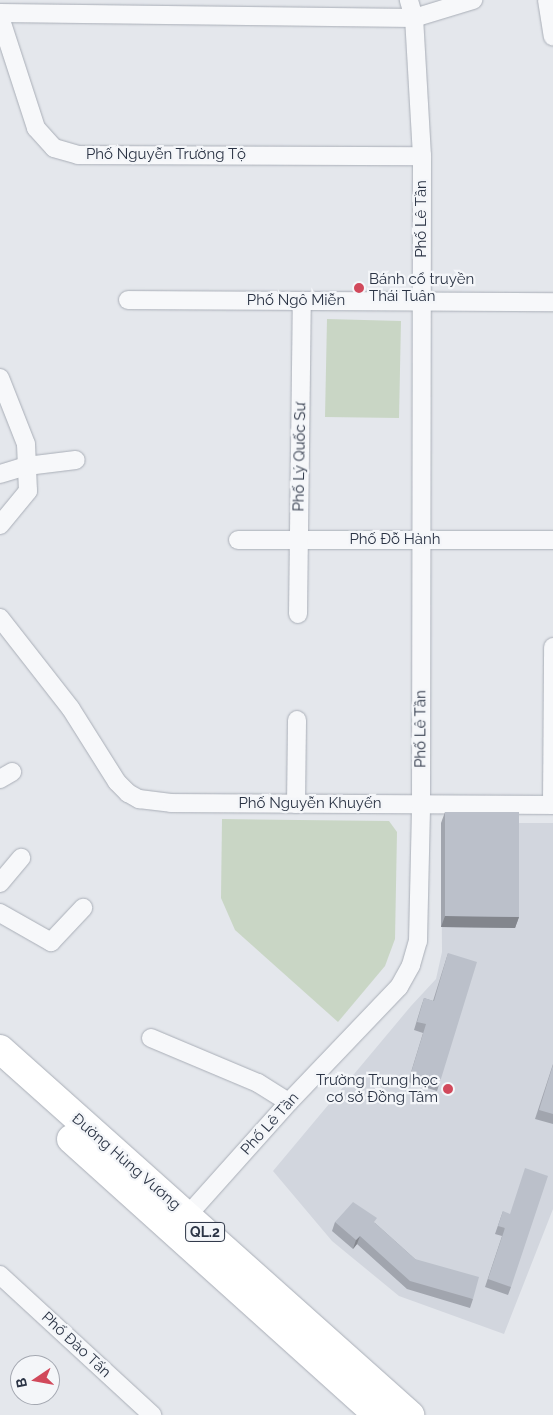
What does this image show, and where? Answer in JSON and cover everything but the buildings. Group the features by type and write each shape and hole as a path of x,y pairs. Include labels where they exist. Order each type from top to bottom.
{"main road":[{"name":"Đường Hùng Vương","path":"0,1049 410,1415"},
{"name":"Đường Hùng Vương","path":"0,1074 378,1415"}],"street":[{"name":"Phố Lê Tần","path":"187,1216 289,1102 398,988 411,965 418,941 421,804 422,156 414,18 409,0"},
{"path":"0,15 414,18 473,0"},
{"path":"547,0 553,37"},
{"name":"Phố Nguyễn Trường Tộ","path":"0,15 36,128 54,148 78,155 422,156"},
{"name":"Phố Ngô Miễn","path":"128,300 553,302"},
{"name":"Phố Lý Quốc Sư","path":"298,614 302,301"},
{"path":"0,378 26,444 28,491 0,525"},
{"path":"0,474 27,466 76,460"},
{"name":"Phố Đỗ Hành","path":"238,540 553,540"},
{"name":"Phố Nguyễn Khuyến","path":"0,618 71,709 117,782 128,793 139,799 154,803 552,805"},
{"path":"552,805 553,647"},
{"path":"296,804 297,720"},
{"path":"0,884 21,858"},
{"path":"0,913 51,942 83,908"},
{"path":"151,1038 258,1083 289,1102"},
{"name":"Phố Đào Tấn","path":"0,1275 152,1415"}],"shaded area":[{"name":"Trường Trung học cơ sở Đồng Tâm","path":"441,823 553,823 553,1209 504,1334 399,1296 332,1241 273,1171 411,1006 436,979 442,952"}],"green space":[{"path":"327,319 401,321 399,418 325,417"},
{"path":"222,819 389,821 397,832 395,939 385,966 338,1022 235,930 221,898"}],"place":[{"name":"Bánh cổ truyền Thái Tuân","path":"359,288"},
{"name":"Trường Trung học cơ sở Đồng Tâm","path":"448,1089"}]}
